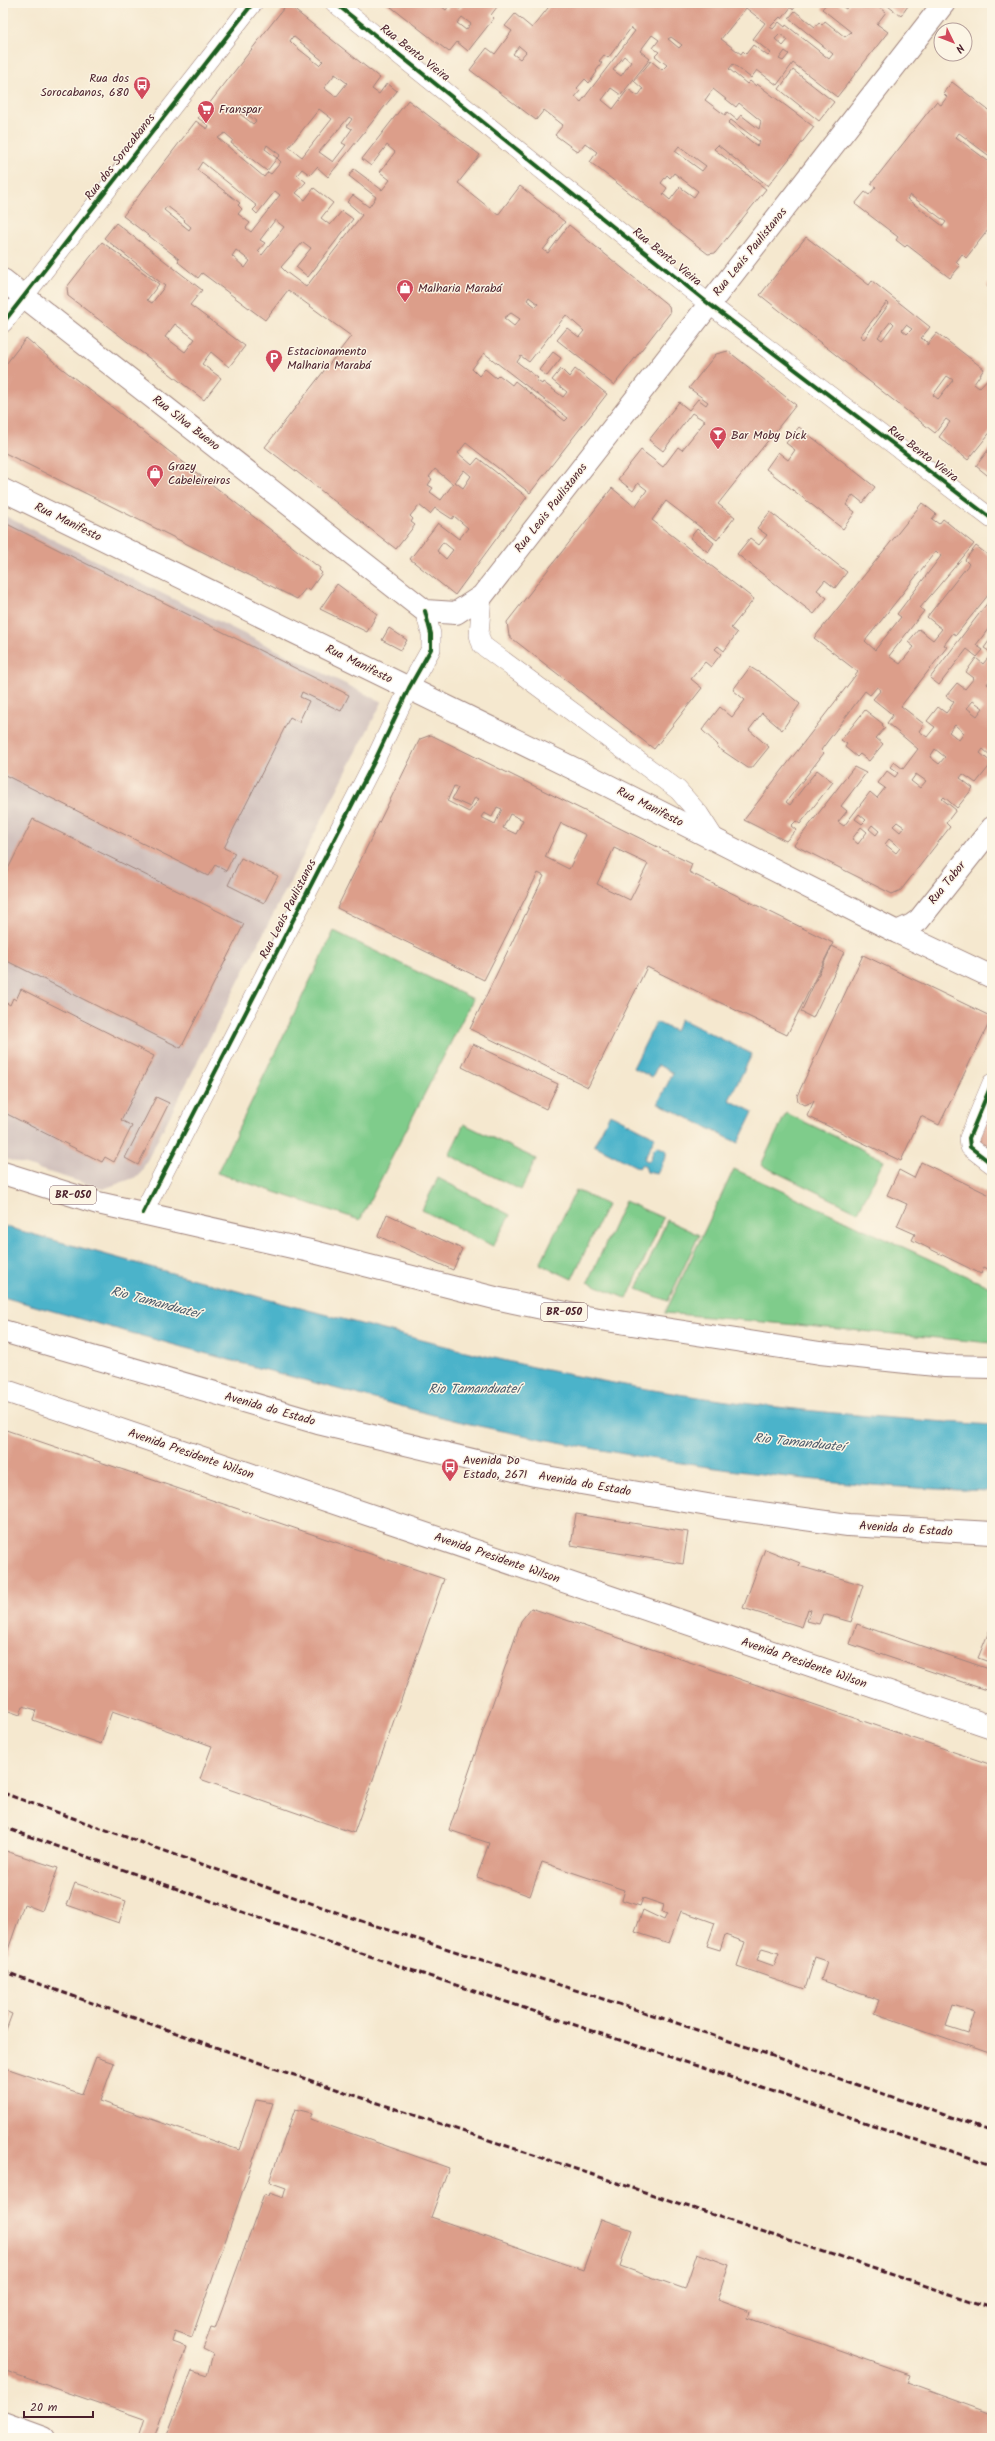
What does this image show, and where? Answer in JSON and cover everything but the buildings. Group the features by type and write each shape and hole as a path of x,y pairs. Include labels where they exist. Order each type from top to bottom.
{"main road":[{"name":"Rua Leais Paulistanos","path":"425,611 456,613 482,596 709,304 839,141 944,3"},
{"name":"Rua Silva Bueno","path":"3,280 425,611"},
{"name":"Rua Manifesto","path":"3,490 409,688 715,839 897,932 992,977"},
{"name":"Rua Tabor","path":"897,932 912,925 923,913 992,828"},
{"name":"Rua Manifesto","path":"923,913 930,935 945,954"},
{"name":"BR-050","path":"3,1173 98,1203 310,1251 495,1298 580,1316 820,1353 945,1366 992,1368"},
{"name":"Avenida do Estado","path":"3,1331 318,1424 535,1475 719,1507 848,1525 992,1533"},
{"name":"Avenida Presidente Wilson","path":"3,1390 992,1727"},
{"path":"3,2423 44,2438"}],"street":[{"name":"Rua dos Sorocabanos","path":"3,323 253,3"},
{"name":"Rua Bento Vieira","path":"335,3 709,304 992,519"},
{"name":"Rua Manifesto","path":"482,596 479,635 482,644 678,790 699,814 715,839"},
{"name":"Rua Leais Paulistanos","path":"143,1213 376,758 409,688 431,649 431,634 425,611"},
{"path":"992,1083 969,1138 970,1147 992,1164"}],"shaded area":[{"path":"3,515 382,702 139,1176 103,1189 3,1158"}],"green space":[{"path":"334,931 473,999 360,1220 217,1173"},
{"path":"786,1113 884,1160 858,1212 761,1165"},
{"path":"464,1124 536,1159 521,1190 449,1155"},
{"path":"734,1169 992,1288 992,1343 665,1313"},
{"path":"438,1178 510,1215 493,1246 422,1210"},
{"path":"576,1190 607,1205 572,1279 540,1264"},
{"path":"625,1201 663,1218 627,1299 588,1282"},
{"path":"667,1220 699,1235 668,1301 637,1289"}],"water":[{"path":"681,1019 752,1054 729,1100 753,1112 738,1143 658,1103 673,1073 658,1065 652,1077 633,1068 656,1022 675,1031"},
{"path":"610,1114 655,1137 644,1159 648,1161 651,1159 653,1150 657,1146 666,1150 666,1156 657,1174 647,1172 645,1166 642,1164 639,1168 594,1145"},
{"name":"Rio Tamanduateí","path":"3,1226 226,1288 484,1356 546,1370 704,1398 800,1410 992,1425 992,1491 927,1489 798,1478 606,1451 479,1426 214,1356 3,1297"}],"railway":[{"path":"3,1793 358,1920 662,2018 992,2131"},
{"path":"3,1827 307,1935 992,2165"},
{"path":"3,1971 288,2073 992,2308"}],"cycle path":[{"path":"3,323 253,3"},
{"path":"335,3 709,304 992,519"},
{"path":"143,1213 376,758 409,688 431,649 431,634 425,611"},
{"path":"992,1083 969,1138 970,1147 992,1164"}],"place":[{"name":"Rua dos Sorocabanos, 680","path":"142,100"},
{"name":"Franspar","path":"206,124"},
{"name":"Malharia Marabá","path":"405,303"},
{"name":"Estacionamento Malharia Marabá","path":"274,373"},
{"name":"Bar Moby Dick","path":"718,450"},
{"name":"Grazy Cabeleireiros","path":"155,488"},
{"name":"Avenida Do Estado, 2671","path":"450,1482"}]}
